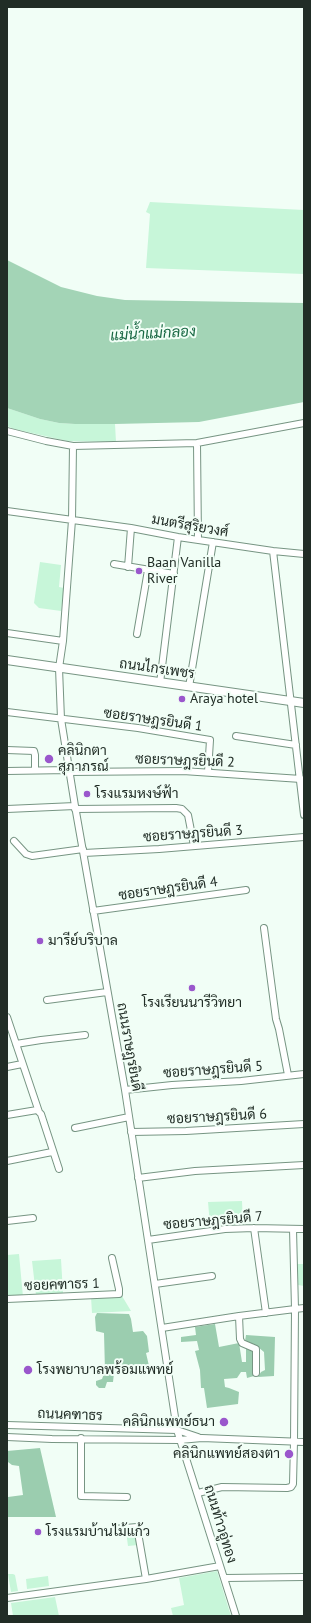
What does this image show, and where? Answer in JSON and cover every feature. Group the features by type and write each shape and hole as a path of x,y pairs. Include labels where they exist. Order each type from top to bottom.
{"main road":[{"name":"ถนนไกรเพชร","path":"7,660 304,703"}],"street":[{"path":"7,431 73,446 197,444 304,423"},
{"path":"197,444 198,540"},
{"name":"ถนนราษฎรยินดี","path":"73,446 72,520 63,641 59,668 61,719 125,1090 177,1430"},
{"name":"มนตรีสุริยวงศ์","path":"7,511 131,528 273,552 304,554"},
{"path":"128,567 131,528"},
{"path":"160,682 178,537"},
{"path":"189,687 213,542"},
{"path":"273,552 301,779 304,815"},
{"path":"114,564 174,574"},
{"path":"137,634 148,570"},
{"path":"7,634 63,641"},
{"path":"7,712 61,719"},
{"name":"ซอยราษฎรยินดี 1","path":"61,719 138,728 210,740 208,772"},
{"path":"236,736 296,745"},
{"path":"7,750 34,751 35,770"},
{"name":"ซอยราษฎรยินดี 2","path":"7,771 208,772 301,779"},
{"path":"7,809 75,807 182,809 188,815 194,846"},
{"name":"ซอยราษฎรยินดี 3","path":"14,841 26,854 32,856 83,851 194,846 304,837"},
{"name":"ซอยราษฎรยินดี 4","path":"93,911 246,890"},
{"path":"264,928 276,1019 288,1076"},
{"path":"47,1000 107,992"},
{"path":"7,1018 59,1169"},
{"path":"16,1044 85,1035"},
{"path":"7,1067 22,1064"},
{"name":"ซอยราษฎรยินดี 5","path":"125,1090 172,1085 241,1081 304,1074"},
{"path":"7,1115 37,1110 39,1112"},
{"path":"75,1128 129,1117"},
{"name":"ซอยราษฎรยินดี 6","path":"131,1132 186,1131 304,1124"},
{"path":"7,1161 52,1152"},
{"path":"138,1178 195,1170 304,1165"},
{"path":"7,1221 33,1218"},
{"path":"254,1228 266,1312"},
{"name":"ซอยราษฎรยินดี 7","path":"148,1240 206,1231 254,1228 304,1229"},
{"path":"198,1493 222,1487 287,1488 291,1487 293,1484 295,1309 293,1229"},
{"name":"ซอยคฑาธร 1","path":"7,1299 119,1294 112,1258"},
{"path":"155,1284 212,1276"},
{"path":"162,1328 266,1312 304,1308"},
{"path":"239,1316 240,1339 242,1343 256,1349 256,1373"},
{"name":"ถนนคฑาธร","path":"7,1425 177,1430 202,1438"},
{"name":"ถนนท้าวอู่ทอง","path":"177,1430 236,1616"},
{"name":"ถนนคฑาธร","path":"7,1437 180,1440 202,1438 304,1442"},
{"path":"81,1438 81,1496 127,1496"},
{"path":"114,1529 137,1527 146,1579"},
{"path":"7,1598 146,1579 220,1566"},
{"path":"225,1578 304,1577"}],"shaded area":[{"path":"150,202 304,210 304,274 146,268 150,214 146,212"},
{"path":"7,408 40,419 59,423 115,424 116,442 67,441 14,429 7,426"},
{"path":"40,562 61,565 59,587 64,588 61,611 39,608 34,603"},
{"path":"242,1201 243,1224 210,1225 208,1202"},
{"path":"19,1254 23,1297 14,1295 7,1297 7,1255"},
{"path":"61,1259 63,1293 36,1295 32,1261"},
{"path":"297,1264 304,1264 304,1286 298,1285"},
{"path":"122,1296 131,1311 92,1313 91,1297"},
{"path":"97,1313 129,1314 133,1332 143,1331 147,1336 149,1352 146,1353 149,1366 135,1370 134,1374 126,1374 125,1371 114,1373 113,1382 107,1382 105,1388 99,1388 96,1385 96,1381 102,1379 105,1371 104,1333 96,1331 95,1317"},
{"path":"215,1324 219,1347 239,1343 242,1362 246,1362 246,1348 253,1351 254,1376 247,1378 246,1372 241,1372 237,1378 224,1379 225,1387 239,1392 238,1404 207,1408 204,1388 201,1388 200,1370 195,1351 199,1350 197,1341 181,1342 181,1337 196,1335 195,1327"},
{"path":"246,1335 275,1337 274,1376 258,1377 261,1372 265,1370 264,1352 258,1347 247,1344 245,1341"},
{"path":"40,1448 56,1517 7,1517 7,1495 8,1497 23,1495 19,1466 12,1465 8,1462 7,1451"},
{"path":"136,1530 138,1545 128,1546 126,1531"},
{"path":"217,1571 231,1616 173,1616 171,1608 184,1605 179,1578"},
{"path":"8,1574 15,1575 18,1591 11,1592"},
{"path":"48,1576 49,1586 27,1589 26,1579"},
{"path":"55,1597 59,1616 13,1616 11,1603"}],"water":[{"name":"แม่น้ำแม่กลอง","path":"7,260 61,287 97,296 125,300 304,303 304,402 199,422 115,424 59,423 40,419 7,408"}],"place":[{"name":"Baan Vanilla River","path":"139,571"},
{"name":"Araya hotel","path":"182,699"},
{"name":"คลินิกตา สุภาภรณ์","path":"49,759"},
{"name":"โรงแรมหงษ์ฟ้า","path":"87,794"},
{"name":"มารีย์บริบาล","path":"40,941"},
{"name":"โรงเรียนนารีวิทยา","path":"192,988"},
{"name":"โรงพยาบาลพร้อมแพทย์","path":"28,1370"},
{"name":"คลินิกแพทย์ธนา","path":"224,1422"},
{"name":"คลินิกแพทย์สองตา","path":"289,1454"},
{"name":"โรงแรมบ้านไม้แก้ว","path":"38,1532"}]}
